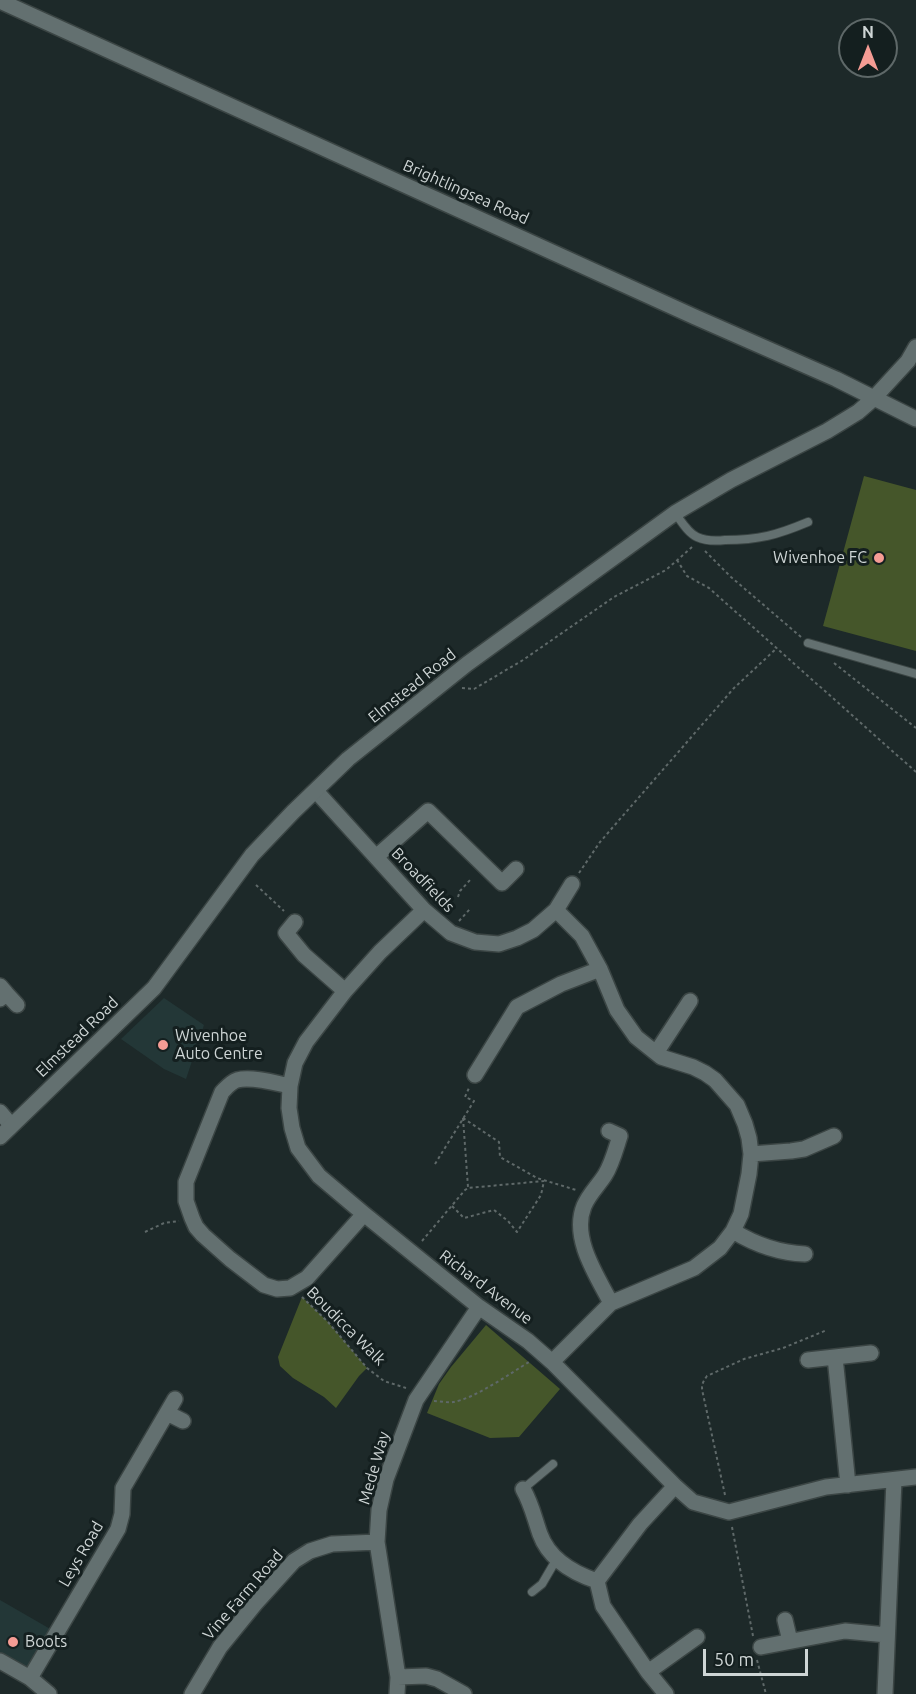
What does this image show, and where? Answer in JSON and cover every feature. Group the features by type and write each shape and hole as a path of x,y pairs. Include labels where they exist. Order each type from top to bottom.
{"street":[{"name":"Brightlingsea Road","path":"0,0 827,375 916,419"},
{"name":"Elmstead Road","path":"0,1137 154,988 252,855 279,825 348,759 467,664 675,513 731,480 858,412 908,361 916,347"},
{"name":"Broadfields","path":"316,791 424,910 451,933 475,942 500,944 533,930 556,910 572,884"},
{"path":"376,857 428,811 502,884 516,869"},
{"name":"Richard Avenue","path":"424,910 380,952 345,991 306,1042 295,1063 290,1086 289,1108 292,1128 298,1148 319,1176 478,1307 528,1341 693,1502 729,1512 826,1487 916,1477"},
{"path":"552,1362 610,1303 694,1268 720,1248 733,1231 741,1214 751,1154 745,1124 737,1105 724,1089 705,1073 661,1057 636,1037 617,1010 600,969 582,936 556,910"},
{"path":"295,921 286,933 304,955 345,991"},
{"path":"475,1075 517,1007 561,984 600,969"},
{"path":"2,993 17,1005"},
{"path":"656,1053 690,1001"},
{"path":"290,1086 246,1079 236,1080 222,1092 186,1182 186,1201 192,1218 203,1235 259,1282 277,1289 290,1288 308,1278 364,1214"},
{"path":"0,1112 11,1125"},
{"path":"609,1131 620,1136 606,1174 591,1193 581,1216 582,1236 588,1261 610,1303"},
{"path":"751,1154 804,1149 834,1136"},
{"path":"733,1231 765,1248 805,1254"},
{"name":"Mede Way","path":"398,1694 398,1677 377,1542 379,1510 386,1479 418,1396 478,1307"},
{"path":"807,1359 871,1353"},
{"path":"835,1357 848,1485"},
{"name":"Leys Road","path":"30,1678 118,1529 122,1514 123,1488 175,1399"},
{"path":"167,1413 183,1421"},
{"path":"885,1694 894,1480"},
{"path":"597,1581 640,1524 675,1486"},
{"path":"523,1489 531,1504 541,1536 556,1560 581,1575 597,1581"},
{"name":"Vine Farm Road","path":"192,1694 220,1647 269,1587 294,1561 310,1551 332,1544 377,1542"},
{"path":"597,1581 603,1606 648,1672 666,1694"},
{"path":"785,1620 790,1641"},
{"path":"756,1646 845,1631 887,1635"},
{"path":"648,1672 697,1637"},
{"path":"0,1660 30,1678 49,1694"},
{"path":"398,1677 426,1676 437,1679 464,1694"}],"lane":[{"path":"675,513 692,534 712,540 760,539 785,532 807,522"},
{"path":"807,643 916,674"},
{"path":"523,1489 553,1464"},
{"path":"532,1592 542,1584 556,1560"}],"path":[{"path":"453,687 474,689 523,660 614,597 666,570 699,541"},
{"path":"677,560 687,576 710,588 916,772"},
{"path":"572,884 607,834 734,688 777,648"},
{"path":"458,897 460,891 471,879"},
{"path":"256,885 295,921"},
{"path":"435,1164 474,1101 465,1097 475,1075"},
{"path":"463,1118 499,1142 500,1157 544,1181 591,1193"},
{"path":"463,1118 468,1188"},
{"path":"412,1253 468,1188 544,1181"},
{"path":"452,1206 464,1218 494,1210 517,1232 541,1195 544,1181"},
{"path":"145,1232 164,1223 192,1218"},
{"name":"Boudicca Walk","path":"290,1288 328,1322 367,1368 384,1381 418,1396 452,1402 464,1399 504,1378 531,1360 539,1351"},
{"path":"766,1694 701,1386 706,1376 744,1359 783,1348 827,1330"}],"shaded area":[{"path":"164,998 204,1025 186,1079 164,1069 121,1039"},
{"path":"0,1600 59,1634 35,1675 0,1655"}],"green space":[{"name":"Wivenhoe FC","path":"864,476 916,490 916,651 823,626"},
{"path":"302,1297 328,1322 367,1368 336,1408 324,1397 293,1378 280,1366 278,1357"},
{"path":"486,1325 560,1389 519,1437 490,1438 427,1413 439,1384"}],"place":[{"name":"Wivenhoe FC","path":"879,558"},
{"name":"Wivenhoe Auto Centre","path":"163,1045"},
{"name":"Boots","path":"13,1642"}]}
